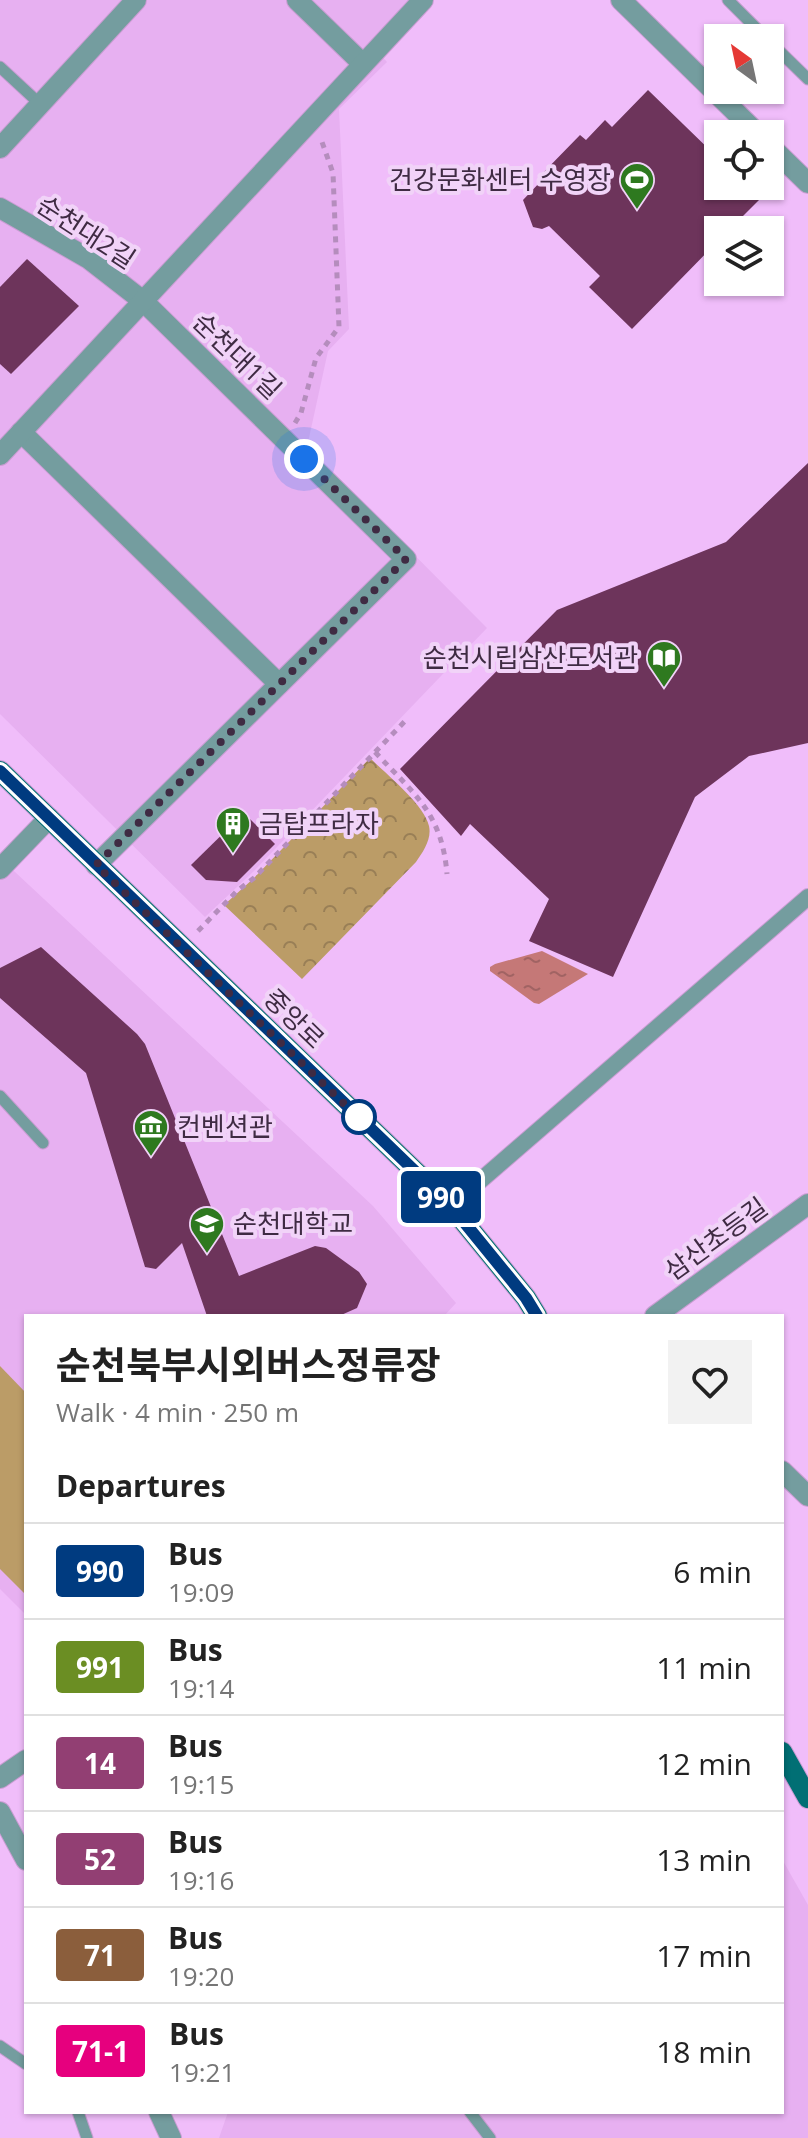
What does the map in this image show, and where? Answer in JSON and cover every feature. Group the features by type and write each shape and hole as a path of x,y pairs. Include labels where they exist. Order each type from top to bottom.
{"main road":[{"name":"중앙로","path":"0,771 451,1206 536,1314"},
{"path":"784,1756 808,1798"}],"street":[{"path":"0,148 136,0"},
{"path":"297,0 315,8 363,64"},
{"path":"0,455 423,0"},
{"path":"621,0 744,120"},
{"path":"784,160 808,183"},
{"name":"순천대2길","path":"0,208 89,259 143,301"},
{"name":"순천대1길","path":"96,865 406,559 143,301"},
{"path":"21,432 279,684"},
{"path":"0,869 49,818"},
{"path":"451,1206 808,897"},
{"name":"삼산초등길","path":"658,1314 808,1204"},
{"path":"784,1473 808,1496"},
{"path":"0,1778 24,1761"},
{"path":"0,1812 24,1856"},
{"path":"160,2114 171,2138"}],"lane":[{"path":"728,0 752,24"},
{"path":"784,56 808,79"},
{"path":"0,67 40,104"},
{"path":"0,1096 43,1143"},
{"path":"0,2046 24,2063"},
{"path":"79,2114 87,2138"},
{"path":"472,2114 490,2138"}],"path":[{"path":"284,439 301,413 316,358 339,327 333,173 312,119"},
{"path":"182,947 254,878 407,719"},
{"path":"375,752 431,814 445,846 447,874"}],"shaded area":[{"path":"0,0 424,0 376,50 387,62 339,109 349,329 328,351 307,447 487,628 254,871 205,917 0,714"},
{"name":"순천대학교","path":"0,858 373,1206 456,1303 446,1314 24,1314 24,1613 0,1589"},
{"path":"784,1863 808,1905 808,2138 219,2138 227,2114 784,2114"}],"green space":[{"path":"370,758 420,808 429,826 428,840 416,862 302,979 224,905"},
{"path":"0,1366 24,1391 24,1593 0,1569"}],"water":[{"path":"542,951 588,974 539,1004 490,971 495,964"}],"building":[{"name":"건강문화센터 수영장","path":"648,90 704,144 704,200 759,200 743,216 704,216 704,255 632,329 589,287 600,276 549,226 542,229 533,227 523,200 543,179 540,176 580,135 586,140 605,120 612,127"},
{"path":"27,259 79,306 11,374 0,364 0,287"},
{"path":"808,463 808,743 749,756 695,797 613,977 529,941 549,899 470,824 461,836 400,769 557,610 726,542"},
{"name":"금탑프라자","path":"244,813 275,844 237,882 206,880 191,865"},
{"name":"컨벤션관","path":"41,947 145,1044 239,1276 315,1246 326,1248 359,1272 367,1284 357,1308 344,1314 206,1314 182,1243 156,1269 145,1267 86,1073 0,998 0,968"}],"bus line":[{"name":"990","path":"0,771 451,1206 536,1314"}],"place":[{"name":"건강문화센터 수영장","path":"637,211"},
{"name":"순천시립삼산도서관","path":"664,689"},
{"name":"금탑프라자","path":"233,855"},
{"name":"컨벤션관","path":"151,1158"},
{"name":"순천대학교","path":"207,1255"}],"route":[{"path":"304,459 406,559 96,865 366,1125 359,1117"}]}
